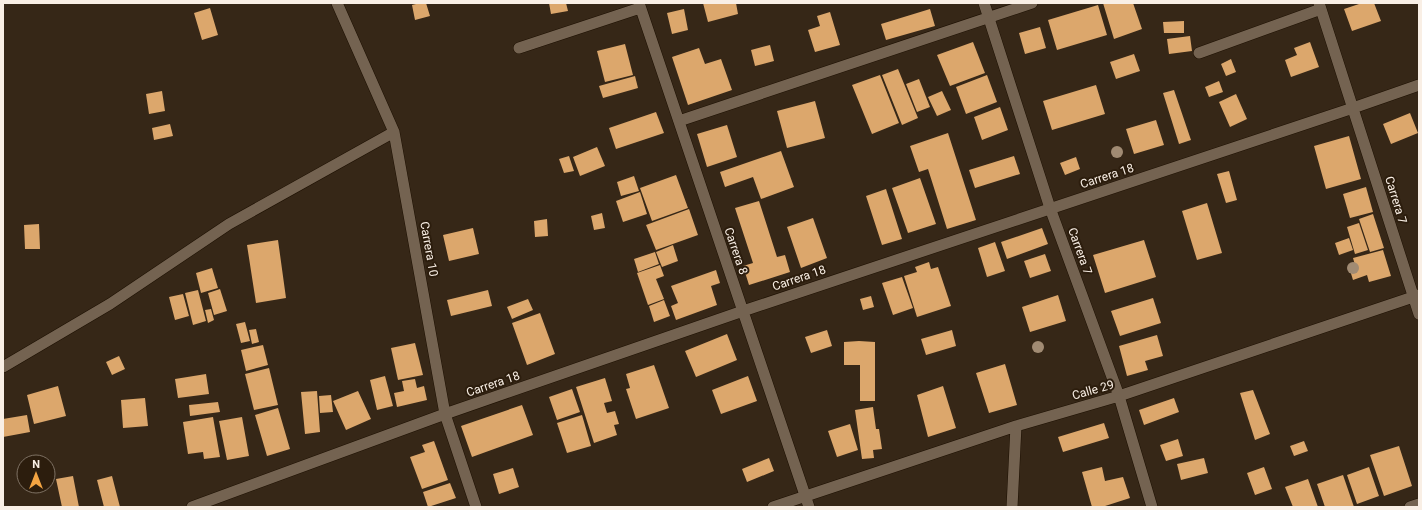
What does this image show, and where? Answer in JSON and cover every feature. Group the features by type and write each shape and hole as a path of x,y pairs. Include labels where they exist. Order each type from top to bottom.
{"street":[{"name":"Carrera 7","path":"984,3 1050,208 1119,396 1152,507"},
{"path":"679,121 1032,3"},
{"name":"Carrera 10","path":"338,4 394,132 445,414 476,507"},
{"path":"518,48 640,5"},
{"name":"Carrera 8","path":"640,5 807,502"},
{"name":"Carrera 7","path":"1320,6 1416,296 1419,314"},
{"path":"1200,53 1320,6"},
{"name":"Carrera 18","path":"192,507 445,414 743,311 1419,85"},
{"path":"3,367 110,304 228,224 394,132"},
{"name":"Calle 29","path":"773,507 807,502 1016,426 1119,396 1416,296"},
{"path":"1012,507 1016,426"},
{"path":"1410,507 1419,504"}],"building":[{"path":"426,3 430,16 415,20 412,5"},
{"path":"549,3 566,3 568,11 551,14"},
{"path":"703,3 736,3 738,14 708,22"},
{"path":"1103,3 1133,3 1142,29 1114,39"},
{"path":"1362,3 1374,3 1381,21 1352,31 1344,9"},
{"path":"1098,5 1107,35 1057,50 1048,20"},
{"path":"210,8 218,35 202,40 194,13"},
{"path":"684,9 688,30 672,34 667,13"},
{"path":"930,9 935,26 886,40 881,24"},
{"path":"830,12 840,45 815,52 808,30 820,26 817,16"},
{"path":"1184,21 1184,33 1164,33 1163,22"},
{"path":"1040,27 1046,48 1025,54 1019,33"},
{"path":"1190,36 1192,51 1169,54 1167,39"},
{"path":"973,42 985,73 950,86 937,55"},
{"path":"1310,42 1319,67 1291,77 1285,60 1297,55 1294,48"},
{"path":"625,44 633,75 605,82 597,51"},
{"path":"770,45 774,61 755,66 751,50"},
{"path":"699,48 705,64 721,59 732,90 688,105 672,57"},
{"path":"1134,54 1140,71 1116,79 1110,62"},
{"path":"1231,59 1236,72 1226,76 1221,64"},
{"path":"898,69 918,118 902,125 882,75"},
{"path":"880,75 899,123 872,134 852,85"},
{"path":"987,75 997,102 966,114 956,87"},
{"path":"635,76 638,88 603,98 599,86"},
{"path":"919,79 930,107 917,112 906,84"},
{"path":"1219,81 1223,92 1209,97 1205,87"},
{"path":"1096,85 1105,114 1052,130 1043,101"},
{"path":"1174,90 1191,140 1179,144 1163,93"},
{"path":"162,91 165,111 149,114 146,94"},
{"path":"942,91 951,110 937,116 928,97"},
{"path":"1236,94 1247,119 1230,127 1219,102"},
{"path":"815,101 825,138 787,148 777,111"},
{"path":"1000,107 1008,130 982,140 974,117"},
{"path":"656,112 664,133 616,149 609,128"},
{"path":"1410,113 1418,133 1391,144 1383,124"},
{"path":"1156,120 1164,145 1134,154 1126,129"},
{"path":"170,124 173,136 154,140 152,128"},
{"path":"727,125 737,157 707,167 697,134"},
{"path":"948,133 976,220 947,229 928,169 919,172 910,146"},
{"path":"1349,136 1361,179 1326,189 1314,146"},
{"path":"597,147 605,166 580,176 573,157"},
{"path":"781,151 794,187 761,199 753,177 725,187 720,172"},
{"path":"569,156 574,171 564,173 559,159"},
{"path":"1014,156 1020,174 975,188 969,170"},
{"path":"1076,157 1080,169 1065,175 1060,163"},
{"path":"1229,171 1237,200 1226,203 1217,174"},
{"path":"676,175 688,208 652,221 640,188"},
{"path":"634,176 639,191 621,196 617,182"},
{"path":"920,178 936,224 908,233 892,188"},
{"path":"1366,187 1373,212 1350,218 1343,194"},
{"path":"886,189 902,239 882,245 866,196"},
{"path":"640,192 647,214 623,222 616,201"},
{"path":"759,201 777,257 785,255 790,272 749,285 743,266 753,263 735,208"},
{"path":"1207,203 1222,253 1197,260 1182,211"},
{"path":"689,209 698,235 656,250 646,225"},
{"path":"602,213 605,228 594,230 591,216"},
{"path":"1373,214 1384,248 1370,252 1359,219"},
{"path":"813,218 827,258 801,268 787,227"},
{"path":"547,219 548,236 535,237 534,221"},
{"path":"1359,223 1368,250 1355,254 1347,227"},
{"path":"39,224 40,249 25,249 24,225"},
{"path":"473,228 479,254 449,261 443,235"},
{"path":"1042,228 1048,244 1007,259 1001,242"},
{"path":"1349,238 1353,250 1339,255 1335,243"},
{"path":"278,240 286,298 256,303 247,245"},
{"path":"1144,240 1156,277 1105,293 1093,255"},
{"path":"995,242 1005,271 987,277 978,248"},
{"path":"673,245 678,261 662,267 656,252"},
{"path":"1383,250 1391,276 1369,282 1367,275 1353,280 1349,267 1355,265 1353,258"},
{"path":"655,252 659,264 638,272 634,259"},
{"path":"1045,254 1051,271 1030,278 1024,261"},
{"path":"929,262 931,269 938,267 951,306 917,317 904,276 917,272 915,267"},
{"path":"660,265 664,276 656,279 664,299 648,305 637,273"},
{"path":"212,268 218,288 201,293 196,273"},
{"path":"716,270 720,283 711,286 717,305 676,320 671,306 678,303 671,286"},
{"path":"902,277 913,308 893,315 882,283"},
{"path":"220,289 227,311 214,315 208,293"},
{"path":"198,290 206,321 193,325 185,293"},
{"path":"488,290 492,306 451,316 447,300"},
{"path":"183,294 189,316 175,320 169,297"},
{"path":"1058,295 1066,321 1030,332 1022,307"},
{"path":"871,296 874,307 863,310 860,299"},
{"path":"1153,298 1161,323 1120,336 1111,311"},
{"path":"528,299 533,310 512,319 507,307"},
{"path":"664,300 670,316 654,322 649,306"},
{"path":"211,309 214,320 208,323 205,310"},
{"path":"540,313 555,354 527,365 512,323"},
{"path":"245,322 250,341 241,343 236,324"},
{"path":"256,329 259,342 252,344 249,330"},
{"path":"827,330 832,346 811,353 805,337"},
{"path":"952,330 956,346 926,355 921,339"},
{"path":"727,334 737,360 696,377 685,351"},
{"path":"1157,335 1163,356 1145,361 1148,370 1127,376 1119,346"},
{"path":"844,342 875,342 875,401 860,401 860,365 844,365"},
{"path":"415,343 423,375 398,380 391,348"},
{"path":"263,345 268,365 246,371 241,350"},
{"path":"119,356 125,369 112,375 106,362"},
{"path":"1005,364 1017,405 989,413 976,373"},
{"path":"654,365 669,408 636,419 626,389 630,388 626,374"},
{"path":"269,368 278,405 254,410 245,374"},
{"path":"206,374 209,394 178,398 175,379"},
{"path":"385,376 393,406 377,410 370,380"},
{"path":"748,376 757,401 721,414 712,390"},
{"path":"605,378 612,401 604,403 607,413 615,411 619,424 614,425 617,435 594,443 576,387"},
{"path":"415,379 417,388 424,386 427,400 397,407 394,393 404,391 402,381"},
{"path":"58,386 66,416 34,424 27,395"},
{"path":"943,386 956,428 928,437 917,395"},
{"path":"572,389 580,412 557,420 549,397"},
{"path":"1253,390 1270,434 1255,440 1240,393"},
{"path":"317,391 320,432 305,434 301,392"},
{"path":"358,391 371,419 346,430 333,401"},
{"path":"331,395 333,412 320,413 319,396"},
{"path":"145,398 148,426 123,428 121,400"},
{"path":"1174,398 1179,412 1144,425 1139,410"},
{"path":"218,402 220,412 190,416 189,405"},
{"path":"522,405 533,435 472,457 461,426"},
{"path":"873,407 876,429 879,429 882,449 873,450 874,458 862,459 855,410"},
{"path":"278,408 290,449 267,456 255,415"},
{"path":"27,415 30,432 3,437 3,419"},
{"path":"582,415 591,446 567,453 557,423"},
{"path":"213,417 220,457 204,459 203,452 188,454 183,422"},
{"path":"242,417 249,456 227,460 219,421"},
{"path":"1104,423 1109,438 1063,452 1058,437"},
{"path":"850,424 858,450 837,457 828,431"},
{"path":"1178,439 1183,456 1166,461 1160,445"},
{"path":"434,441 448,480 422,489 410,457 425,452 422,445"},
{"path":"1304,441 1308,451 1294,456 1290,446"},
{"path":"1399,446 1412,486 1384,496 1370,455"},
{"path":"769,458 774,471 747,482 742,469"},
{"path":"1204,458 1208,473 1181,480 1177,464"},
{"path":"1102,467 1105,481 1123,477 1130,498 1102,507 1092,507 1082,472"},
{"path":"1264,467 1272,489 1255,495 1247,473"},
{"path":"1369,467 1379,496 1357,504 1347,475"},
{"path":"513,468 519,487 499,494 493,474"},
{"path":"1343,475 1354,507 1325,507 1317,484"},
{"path":"73,476 79,507 62,507 56,479"},
{"path":"112,476 120,507 104,507 97,480"},
{"path":"1308,479 1318,507 1293,507 1285,487"},
{"path":"450,483 456,498 428,507 423,492"}]}
